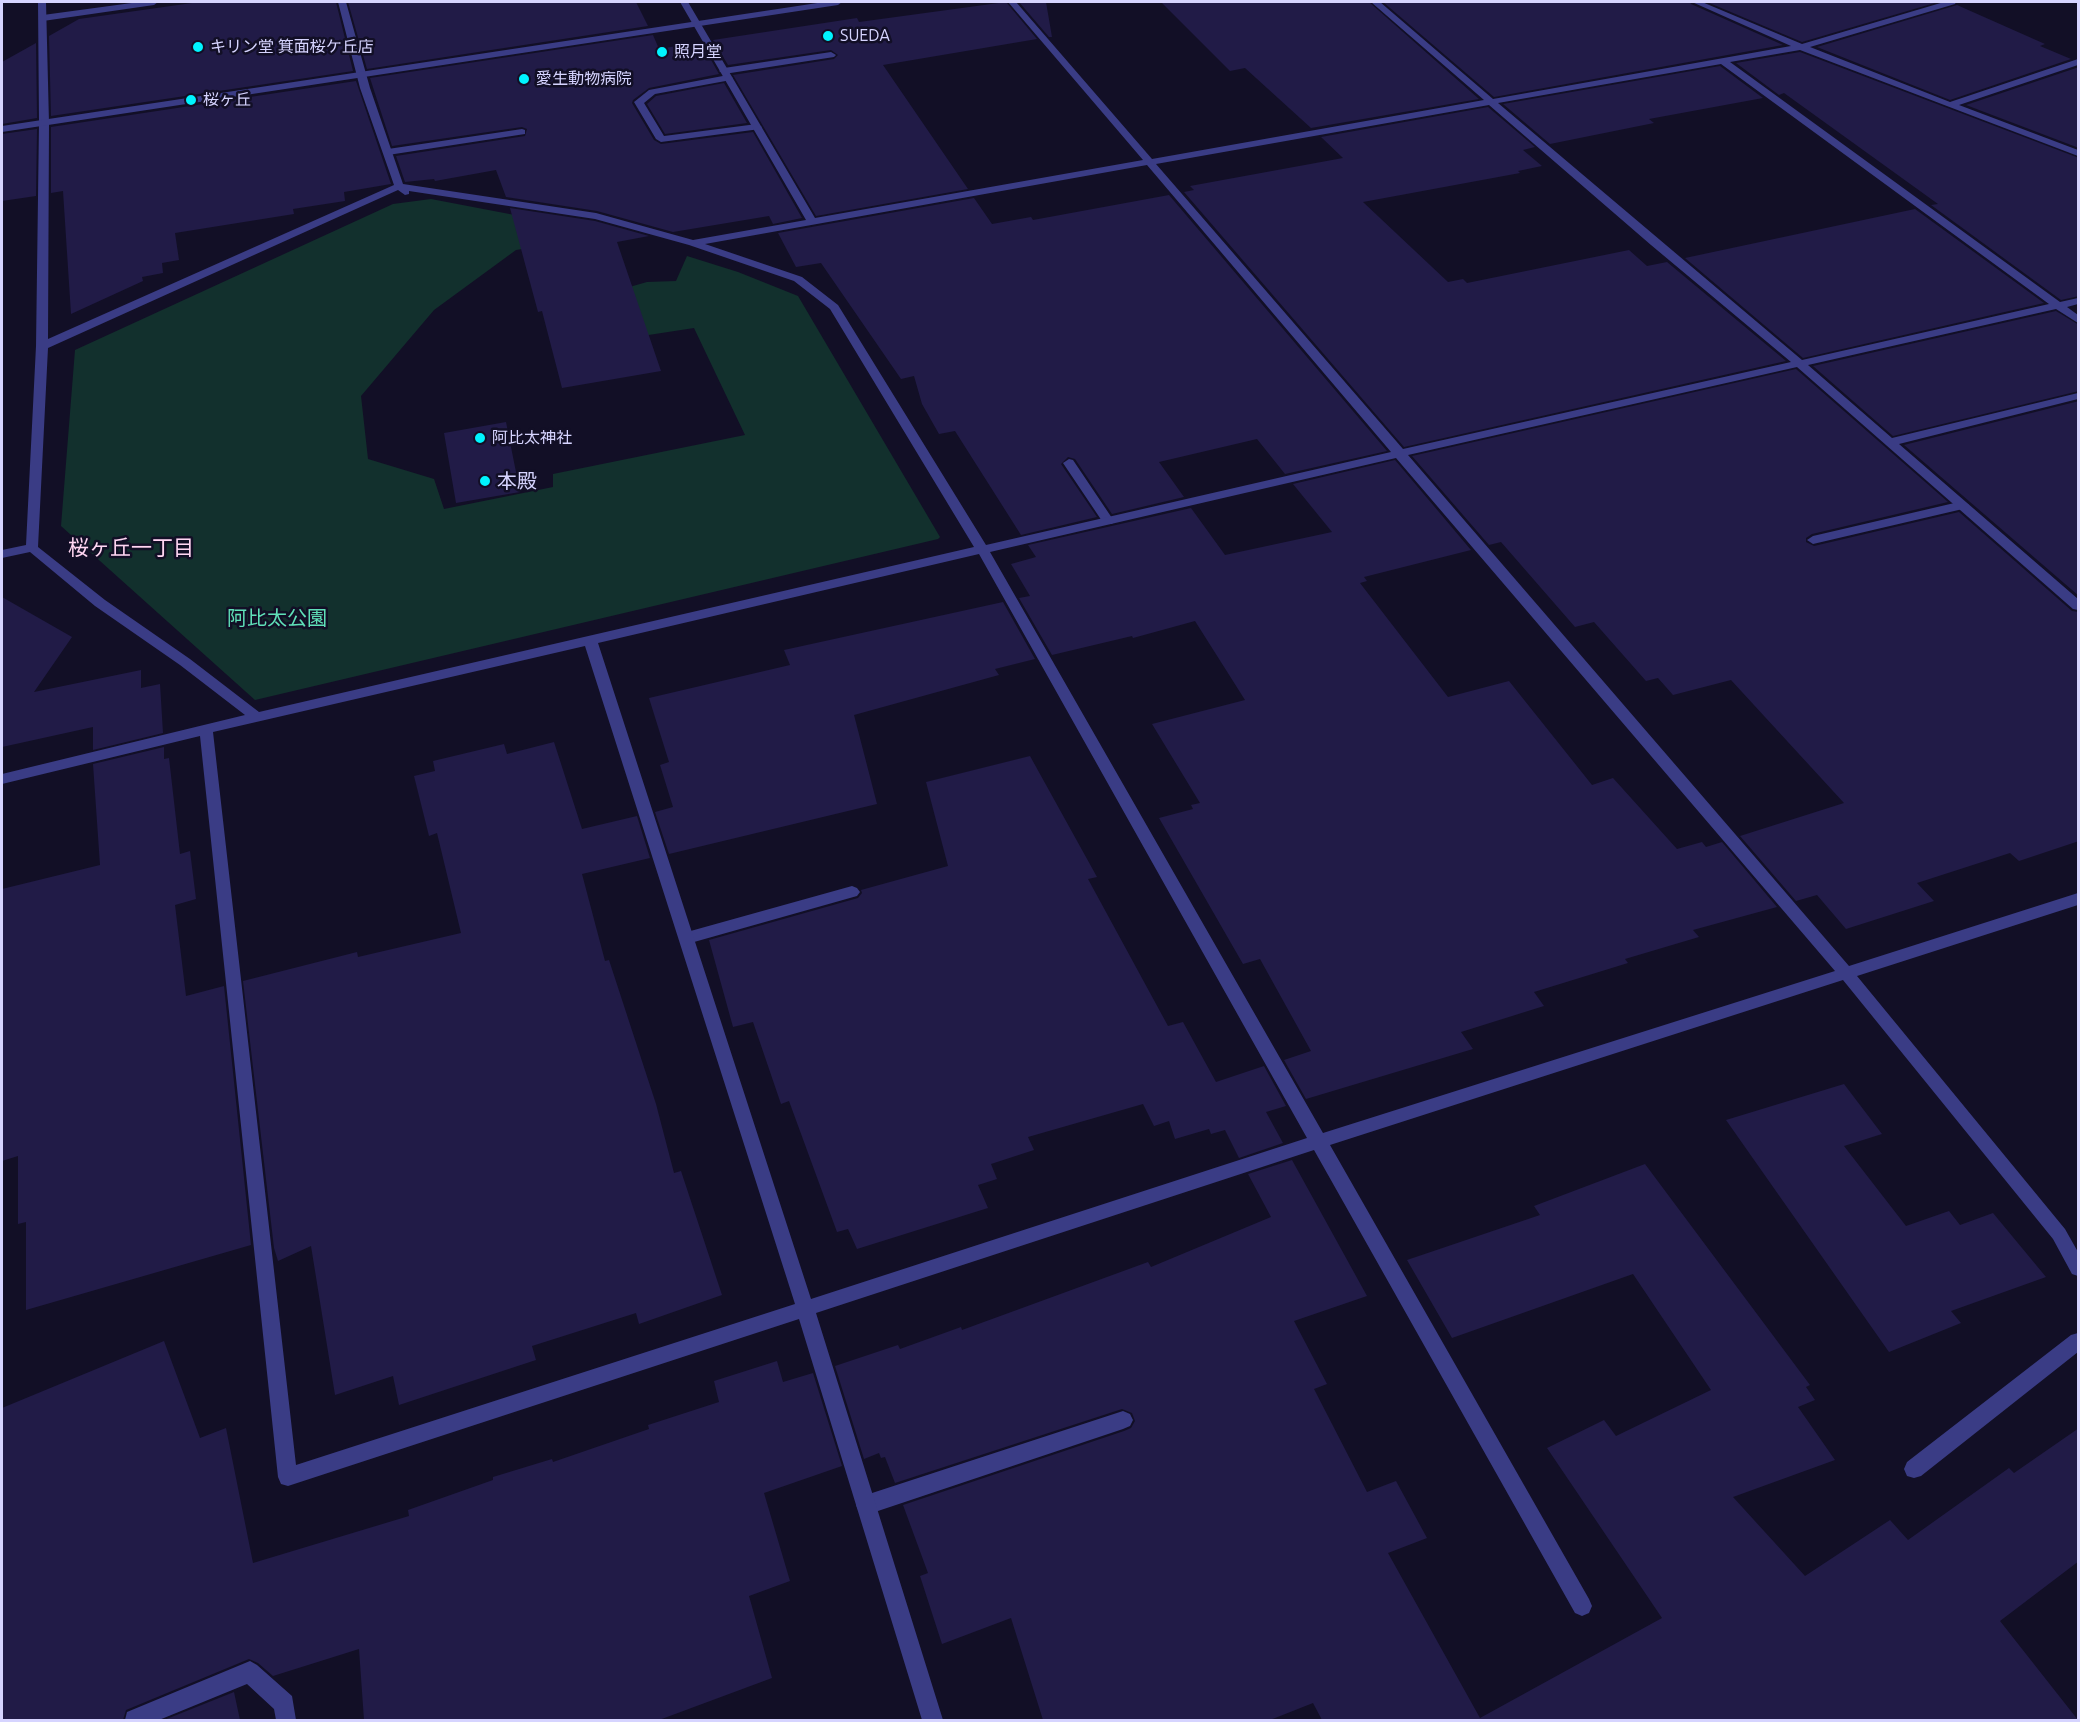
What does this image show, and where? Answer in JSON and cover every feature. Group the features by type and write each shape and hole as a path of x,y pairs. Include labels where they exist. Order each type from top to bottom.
{"street":[{"path":"32,548 42,346 44,123 42,2"},
{"path":"43,18 154,2"},
{"path":"342,2 361,74 399,186 411,198"},
{"path":"684,2 812,221"},
{"path":"2,129 838,2"},
{"path":"1011,2 1151,162 1845,972 2059,1234 2079,1268"},
{"path":"1375,2 1655,243 1799,363 2079,606"},
{"path":"1696,2 1801,47 2079,153"},
{"path":"693,243 1723,62 1801,47 1952,2"},
{"path":"757,127 661,139 639,102 652,92 831,55"},
{"path":"1723,62 2079,320"},
{"path":"1950,105 2079,62"},
{"path":"388,152 522,132"},
{"path":"42,346 399,186 596,216 693,243 798,279 834,307 983,551 1317,1143 1582,1606"},
{"path":"2,778 1401,453 2079,301"},
{"path":"1891,442 2079,396"},
{"path":"1069,462 1108,521"},
{"path":"1813,540 1963,505"},
{"path":"2,554 32,548"},
{"path":"32,548 100,603 185,662 257,717"},
{"path":"590,640 805,1308 933,1720"},
{"path":"206,729 288,1477 1845,972 2079,899"},
{"path":"687,939 852,892"},
{"path":"1914,1469 2079,1341"},
{"path":"866,1505 1123,1420"},
{"path":"135,1720 250,1672 284,1704 286,1720"}],"green space":[{"name":"阿比太神社","path":"431,199 614,234 516,250 434,310 361,396 368,459 434,479 444,509 553,487 553,474 745,435 694,328 629,338 612,292 647,282 676,281 687,256 738,272 798,296 940,537 255,700 61,526 75,350 393,204"}],"building":[{"name":"キリン堂 箕面桜ケ丘店","path":"199,2 336,2 353,71 51,116 49,36 79,19"},
{"path":"348,2 636,2 648,26 367,69"},
{"path":"1006,2 1037,39 883,65 968,189 816,216 733,75 834,59 838,55 831,50 728,65 713,40 857,18 859,22"},
{"path":"1019,2 1046,2 1052,37 1049,37"},
{"path":"1161,2 1369,2 1479,99 1311,128 1245,68 1230,71"},
{"path":"1383,2 1690,2 1783,45 1494,97"},
{"path":"1707,2 1938,2 1802,42"},
{"path":"1957,5 2045,44 2040,46 2071,59 1950,100 1817,47"},
{"path":"653,35 659,49 701,42 719,74 649,88 633,100 632,103 654,140 661,144 753,132 802,218 773,224 769,216 673,232 597,211 506,197 496,170 435,181 434,179 405,182 396,156 525,136 527,129 522,127 392,146 370,78"},
{"path":"36,43 37,118 2,124 2,62"},
{"path":"1800,52 2079,158 2079,296 2061,300 1931,205 1938,204 1784,93 1779,95 1736,63"},
{"path":"1720,66 1763,98 1649,119 1654,123 1550,144 1503,104"},
{"path":"2079,67 2079,148 1966,105"},
{"path":"356,81 391,184 344,192 345,201 293,209 294,214 175,233 179,260 162,263 163,273 142,277 143,281 71,314 63,191 51,193 51,127"},
{"path":"724,83 747,123 665,134 647,104 656,96"},
{"path":"1488,107 1535,147 1523,150 1542,166 1518,171 1520,173 1363,202 1448,282 1463,279 1467,283 1629,250 1647,266 1667,262 1786,361 1404,447 1184,192 1194,190 1190,186 1343,158 1321,137"},
{"path":"37,129 36,196 2,201 2,134"},
{"path":"1169,195 1387,451 1285,474 1257,439 1159,462 1184,497 1112,514 1075,459 1068,457 1061,464 1097,517 1021,535 955,431 939,434 922,404 914,376 901,379 821,263 796,267 778,233 974,198 992,224 1031,217 1033,220"},
{"path":"510,208 595,221 649,236 617,242 661,371 562,388 542,311 538,312"},
{"path":"1915,209 2044,303 1803,358 1685,258"},
{"path":"2056,311 2079,325 2079,391 1893,436 1813,366"},
{"path":"1796,369 1948,502 1812,534 1806,538 1806,542 1814,546 1959,512 2072,611 2079,612 2079,841 2019,861 2010,853 1917,883 1934,901 1846,929 1817,895 1796,901 1740,836 1844,803 1731,680 1673,695 1658,678 1646,681 1594,622 1575,627 1501,542 1489,545 1412,456"},
{"path":"2079,401 2079,596 1904,445"},
{"path":"506,422 520,492 456,503 444,433"},
{"path":"1395,460 1471,550 1364,577 1367,581 1360,583 1448,697 1509,681 1592,785 1613,778 1677,849 1702,842 1706,847 1722,842 1777,907 1693,930 1699,937 1625,959 1628,963 1534,992 1544,1006 1461,1032 1473,1049 1306,1099 1284,1060 1311,1051 1260,959 1243,964 1159,818 1193,809 1191,805 1200,803 1152,724 1245,700 1195,621 1133,638 1132,636 1052,655 1019,598 1030,596 1011,564 1036,557 1028,545 1191,508 1225,555 1332,532 1293,484"},
{"path":"2,597 72,637 34,692 141,670 141,688 160,684 163,733 93,750 93,727 2,747"},
{"path":"1003,602 1035,659 995,669 999,675 854,715 877,804 669,854 655,812 673,807 660,765 669,762 649,698 790,665 784,650"},
{"path":"554,742 582,829 637,816 650,858 582,874 605,961 609,960 656,1104 674,1173 681,1171 722,1295 639,1324 636,1313 532,1346 536,1360 399,1405 393,1376 335,1395 311,1246 278,1261 274,1248 243,981 357,952 358,957 461,933 437,833 429,836 414,776 435,771 433,761 504,744 507,754"},
{"path":"164,747 164,759 169,758 180,854 190,851 196,899 175,905 186,996 224,986 251,1245 26,1310 26,1222 18,1224 18,1156 2,1161 2,889 100,865 93,764"},
{"path":"1030,756 1097,877 1088,879 1168,1026 1183,1022 1216,1082 1264,1066 1286,1106 1266,1112 1283,1143 1239,1158 1225,1130 1211,1134 1209,1129 1175,1139 1169,1121 1154,1126 1143,1104 1028,1137 1034,1150 991,1164 997,1179 978,1185 988,1208 857,1249 848,1229 837,1232 789,1101 781,1104 753,1022 733,1027 709,940 858,898 862,893 861,890 948,866 926,782"},
{"path":"1844,1084 1882,1134 1844,1146 1906,1226 1949,1211 1960,1225 1993,1213 2046,1277 1951,1311 1961,1323 1889,1352 1726,1120"},
{"path":"1292,1160 1367,1296 1294,1321 1327,1384 1314,1389 1367,1492 1396,1481 1427,1538 1388,1553 1480,1718 1662,1618 1547,1448 1604,1420 1616,1436 1711,1390 1633,1274 1452,1338 1407,1260 1540,1215 1534,1206 1645,1164 1810,1385 1806,1387 1815,1400 1798,1407 1835,1460 1733,1497 1805,1576 1890,1520 1908,1540 2009,1468 2014,1473 2079,1428 2079,1561 2000,1621 2078,1720 1322,1720 1313,1703 1270,1720 1043,1720 1011,1618 942,1644 920,1576 928,1573 903,1505 1124,1431 1131,1428 1135,1421 1132,1413 1122,1409 895,1483 885,1457 881,1458 879,1453 864,1459 835,1366 898,1345 900,1349 961,1327 962,1330 1148,1262 1151,1267 1271,1217 1248,1174"},
{"path":"164,1341 200,1438 226,1428 253,1563 409,1516 408,1510 493,1480 493,1477 552,1459 553,1462 649,1429 648,1425 719,1402 714,1381 777,1361 783,1382 813,1373 842,1466 764,1493 790,1581 749,1596 772,1678 659,1720 364,1720 359,1649 273,1676 258,1663 249,1659 126,1710 123,1720 2,1720 2,1408"},
{"path":"234,1692 240,1720 164,1720"}],"place":[{"name":"SUEDA","path":"828,36"},
{"name":"キリン堂 箕面桜ケ丘店","path":"198,47"},
{"name":"照月堂","path":"662,52"},
{"name":"愛生動物病院","path":"524,79"},
{"name":"桜ヶ丘","path":"191,100"},
{"name":"阿比太神社","path":"480,438"},
{"name":"本殿","path":"485,481"}],"district":[{"name":"桜ヶ丘一丁目","path":"131,548"}],"park label":[{"name":"阿比太公園","path":"277,618"}]}
